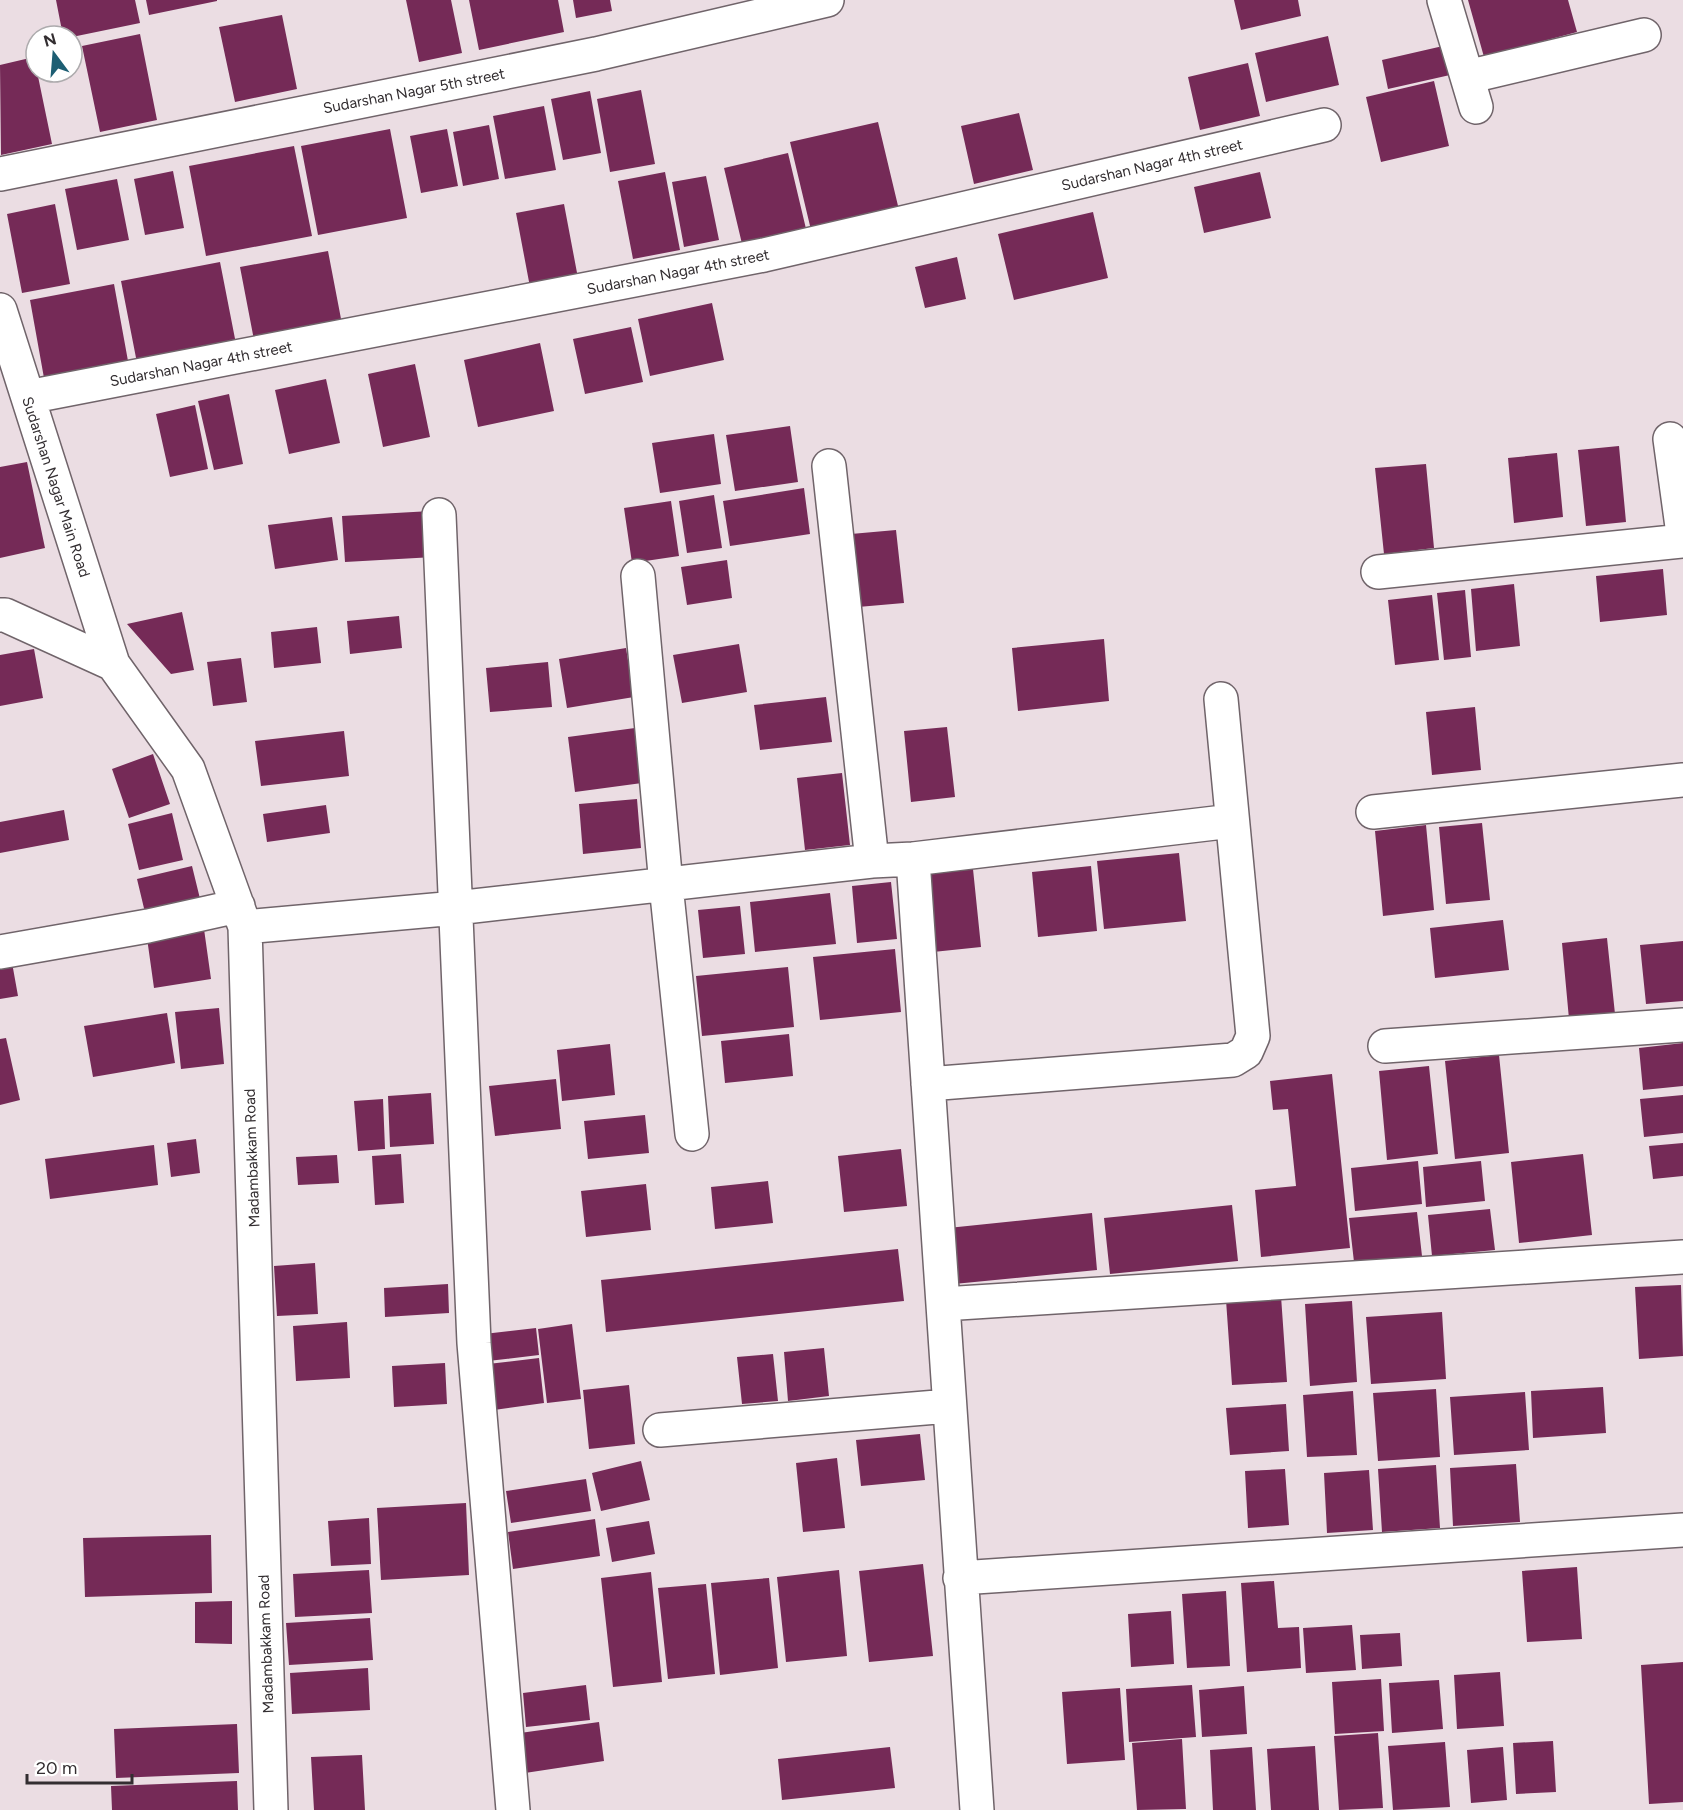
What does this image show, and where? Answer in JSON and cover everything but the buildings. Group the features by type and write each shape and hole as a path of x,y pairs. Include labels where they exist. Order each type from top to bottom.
{"street":[{"name":"Sudarshan Nagar 5th street","path":"0,174 596,54 827,0"},
{"path":"1444,0 1471,92 1644,35"},
{"name":"Sudarshan Nagar 4th street","path":"28,397 764,255 1324,125"},
{"name":"Sudarshan Nagar Main Road","path":"0,310 112,664"},
{"path":"1670,439 1683,534"},
{"path":"829,466 872,861"},
{"path":"439,515 474,1343 513,1810"},
{"path":"1378,572 1683,541"},
{"path":"638,576 666,885 692,1134"},
{"name":"Madambakkam Road","path":"0,615 5,615 112,664 188,769 242,917 271,1810"},
{"path":"928,1084 1233,1060 1246,1052 1253,1036 1221,699"},
{"path":"1373,812 1683,780"},
{"path":"0,952 148,926 242,917 456,908 872,861 913,859 1232,821"},
{"path":"913,859 977,1810"},
{"path":"1385,1046 1683,1025"},
{"path":"943,1304 1683,1257"},
{"path":"660,1430 949,1406"},
{"path":"960,1578 1683,1530"}]}
